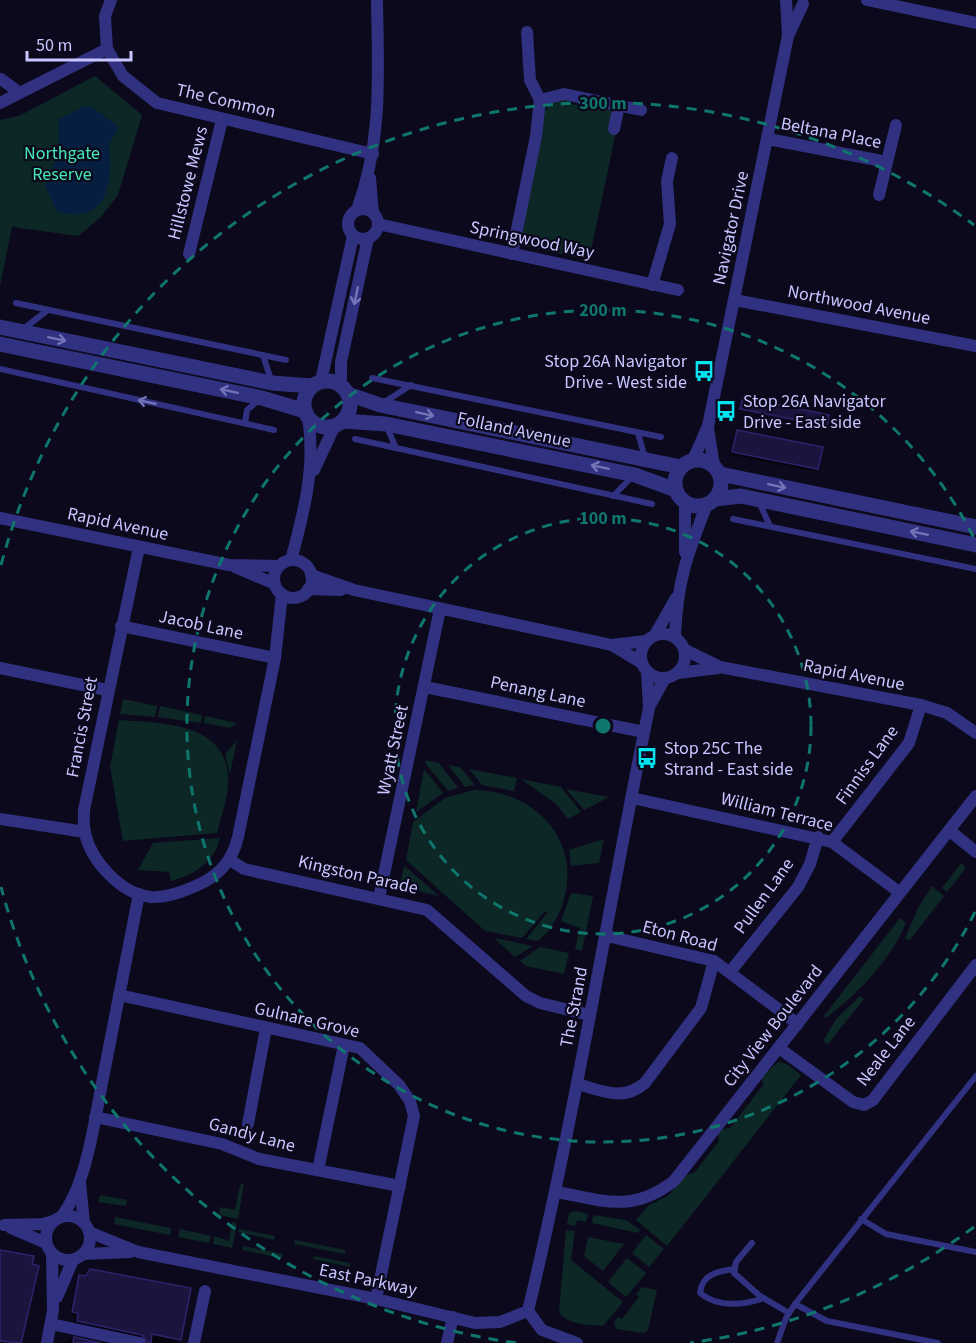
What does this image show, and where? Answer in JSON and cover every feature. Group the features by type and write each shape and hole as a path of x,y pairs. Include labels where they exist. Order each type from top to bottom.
{"street":[{"name":"The Common","path":"111,0 105,16 107,49 123,76 156,103 374,154"},
{"path":"291,560 303,519 311,477 312,440 305,398 317,384 352,248 353,236 348,224 350,216 357,210 370,174 374,154 379,101 377,0"},
{"path":"786,0 792,4 807,2"},
{"name":"Navigator Drive","path":"687,464 708,426 735,300 788,36 786,0"},
{"path":"867,0 976,23"},
{"name":"Navigator Drive","path":"788,36 807,2"},
{"path":"512,254 536,136 540,100 530,80 526,32"},
{"path":"0,103 107,49"},
{"path":"2,79 20,93"},
{"path":"540,100 564,94 641,110"},
{"path":"614,129 619,105"},
{"name":"Hillstowe Mews","path":"189,255 222,120"},
{"name":"Beltana Place","path":"879,195 896,125"},
{"name":"Beltana Place","path":"768,139 886,162"},
{"path":"652,285 670,224 667,181 672,158"},
{"path":"353,236 360,239 369,238 376,233 370,174"},
{"path":"357,210 369,210 376,219"},
{"name":"Springwood Way","path":"376,219 512,254 678,290"},
{"path":"311,477 350,403 345,390 342,362 369,238"},
{"name":"Northwood Avenue","path":"735,300 976,346"},
{"path":"0,327 272,383 317,384 332,381 345,390"},
{"path":"0,344 262,398 307,414 316,424 339,423"},
{"name":"Folland Avenue","path":"345,390 380,405 646,461 687,464"},
{"name":"Folland Avenue","path":"339,423 386,424 635,475 681,496"},
{"name":"Navigator Drive","path":"708,426 717,470"},
{"path":"685,559 681,496 676,474 687,464 705,460 717,470 976,527"},
{"path":"675,637 676,597 685,559 711,501 722,483 717,470"},
{"path":"681,496 700,506 711,501 741,496 976,544"},
{"name":"Rapid Avenue","path":"0,518 229,565 279,566"},
{"path":"303,519 304,564 311,575 354,590 612,645 669,634 675,637 685,650 684,663 678,673 665,678 612,645"},
{"name":"Francis Street","path":"139,547 107,690 84,810 85,832 94,857 114,878 139,894"},
{"path":"47,1343 53,1310 52,1255 46,1243 46,1231 67,1209 80,1179 95,1117 139,894 153,897 179,892 210,881 230,860 236,846 280,627 278,589 274,577 279,566 291,560 304,564"},
{"name":"Rapid Avenue","path":"229,565 278,589"},
{"path":"280,627 303,593 311,575"},
{"path":"278,589 303,593 354,590"},
{"path":"644,667 640,655 676,597"},
{"name":"Wyatt Street","path":"380,898 440,609"},
{"name":"Jacob Lane","path":"121,626 275,658"},
{"name":"Rapid Avenue","path":"685,650 720,668 921,705 946,713 976,733"},
{"name":"The Strand","path":"644,667 649,708"},
{"path":"0,668 107,690"},
{"name":"Rapid Avenue","path":"678,673 720,668"},
{"name":"The Strand","path":"528,1311 557,1192 649,708 665,678"},
{"name":"Penang Lane","path":"425,687 644,732"},
{"name":"Finniss Lane","path":"832,842 909,743 921,705"},
{"name":"City View Boulevard","path":"557,1192 617,1204 640,1201 658,1193 674,1180 976,796"},
{"name":"William Terrace","path":"632,798 818,837 832,842 899,892"},
{"path":"0,819 85,832"},
{"path":"950,831 976,852"},
{"name":"Pullen Lane","path":"730,972 798,887 810,864 818,837"},
{"name":"Kingston Parade","path":"230,860 244,869 427,910 526,996 540,1003 590,1015"},
{"name":"Eton Road","path":"607,936 714,961 798,1024"},
{"path":"577,1084 623,1095 634,1092 645,1083 701,1008 714,961"},
{"name":"Neale Lane","path":"779,1048 853,1102 864,1104 873,1100 976,965"},
{"name":"Gulnare Grove","path":"119,995 360,1048 399,1085 411,1101 414,1116 376,1299"},
{"path":"248,1124 266,1028"},
{"path":"318,1170 344,1045"},
{"name":"Gandy Lane","path":"95,1117 222,1144 259,1158 400,1186"},
{"path":"53,1310 66,1272 90,1244 80,1179"},
{"path":"2,1225 43,1224 74,1216 87,1228"},
{"path":"2,1225 46,1243"},
{"name":"East Parkway","path":"87,1228 138,1252 376,1299 475,1323 500,1322 528,1311"},
{"name":"East Parkway","path":"79,1257 138,1252"},
{"path":"52,1255 62,1260 79,1257"},
{"path":"194,1343 205,1291"},
{"path":"528,1311 542,1330 577,1343"},
{"path":"447,1343 453,1317"},
{"path":"51,1324 140,1343"}],"lane":[{"path":"16,303 286,360"},
{"path":"20,331 48,310"},
{"path":"263,355 272,383"},
{"path":"0,369 274,430"},
{"path":"372,378 661,437"},
{"path":"380,405 411,385"},
{"path":"245,423 247,410 262,398"},
{"path":"386,424 396,448"},
{"path":"638,433 646,461"},
{"path":"355,439 652,504"},
{"path":"613,496 635,475"},
{"path":"758,500 770,526"},
{"path":"733,519 976,568"},
{"path":"777,1343 795,1304 976,1076"},
{"path":"861,1219 886,1234 976,1252"},
{"path":"752,1243 736,1262 734,1273 764,1298 789,1313"},
{"path":"735,1269 710,1275 701,1284 700,1293 707,1299 730,1304 745,1304 764,1298"},
{"path":"795,1304 827,1321 938,1343"}],"green space":[{"name":"Northgate Reserve","path":"95,76 142,115 118,195 100,218 78,236 12,227 0,286 0,120 19,116"},
{"path":"567,98 571,104 597,107 601,105 610,109 616,132 589,260 525,246 520,231 544,111 550,104"},
{"path":"123,699 157,706 155,717 120,714"},
{"path":"160,706 202,715 201,723 158,717"},
{"path":"205,716 237,723 230,728 204,723"},
{"path":"119,720 172,725 205,737 218,747 226,762 228,788 217,833 123,841 110,767"},
{"path":"237,740 230,774 225,754"},
{"path":"426,760 439,763 458,788 448,791 425,763"},
{"path":"448,765 460,767 475,785 465,787"},
{"path":"424,769 443,793 416,812"},
{"path":"469,769 517,778 514,791 482,785"},
{"path":"521,779 561,787 581,812 568,819 556,804"},
{"path":"566,789 609,797 584,810"},
{"path":"473,790 495,792 514,798 532,808 547,821 558,837 565,856 567,877 564,899 554,922 538,941 526,939 548,912 544,912 522,938 485,931 406,860 413,822 445,798"},
{"path":"220,838 213,854 202,867 179,878 171,881 169,872 138,870 153,843"},
{"path":"604,839 599,863 571,866 569,850"},
{"path":"961,863 966,868 947,892 942,888"},
{"path":"404,866 439,896 407,888 401,880"},
{"path":"932,886 944,896 909,941 905,938 918,908"},
{"path":"571,893 593,896 582,951 575,949 580,928 561,921"},
{"path":"900,918 906,923 882,963 850,998 826,1018 824,1016"},
{"path":"494,938 533,946 515,957"},
{"path":"540,947 569,953 564,974 526,966 520,961"},
{"path":"860,996 864,999 828,1044 823,1041 836,1019"},
{"path":"778,1062 787,1064 801,1075 667,1246 636,1220 648,1206 669,1195 687,1174 694,1173 719,1141 718,1134 722,1129 730,1128 763,1085 762,1077"},
{"path":"244,1183 238,1219 219,1215 220,1207 235,1210 240,1185"},
{"path":"100,1195 127,1200 126,1206 98,1202"},
{"path":"578,1211 588,1214 586,1222 577,1220 575,1226 567,1224 569,1213"},
{"path":"593,1215 626,1220 640,1230 638,1233 592,1223"},
{"path":"115,1217 171,1228 170,1235 114,1224"},
{"path":"232,1222 237,1223 232,1248 213,1244 214,1236 229,1241"},
{"path":"180,1229 211,1236 209,1243 178,1237"},
{"path":"239,1229 275,1236 274,1240 238,1232"},
{"path":"566,1230 575,1231 571,1260 623,1302 603,1326 573,1322 567,1320 559,1312"},
{"path":"646,1235 664,1249 649,1267 632,1253"},
{"path":"588,1237 624,1244 603,1271 584,1256"},
{"path":"295,1240 345,1250 345,1254 294,1244"},
{"path":"243,1246 283,1254 282,1258 242,1250"},
{"path":"314,1256 350,1263 350,1267 313,1259"},
{"path":"627,1258 646,1273 626,1297 608,1282"},
{"path":"642,1287 657,1290 648,1330 644,1333 616,1329 614,1322 618,1317 622,1319 639,1297 636,1294"}],"water":[{"path":"83,107 92,107 119,127 110,144 109,181 102,200 90,212 70,214 57,212 45,186 59,152 59,119"}],"building":[{"path":"743,397 829,415 827,426 740,409"},
{"path":"737,430 823,447 818,469 732,452"},
{"path":"0,1250 34,1256 32,1264 39,1266 21,1343 0,1341"},
{"path":"90,1269 191,1288 181,1340 152,1334 151,1343 148,1343 142,1335 77,1321 78,1313 72,1312 79,1275 86,1276"},
{"path":"74,1337 100,1343 73,1343"}],"place":[{"name":"Stop 26A Navigator Drive - West side","path":"704,371"},
{"name":"Stop 26A Navigator Drive - East side","path":"726,411"},
{"name":"Stop 25C The Strand - East side","path":"647,758"}]}
